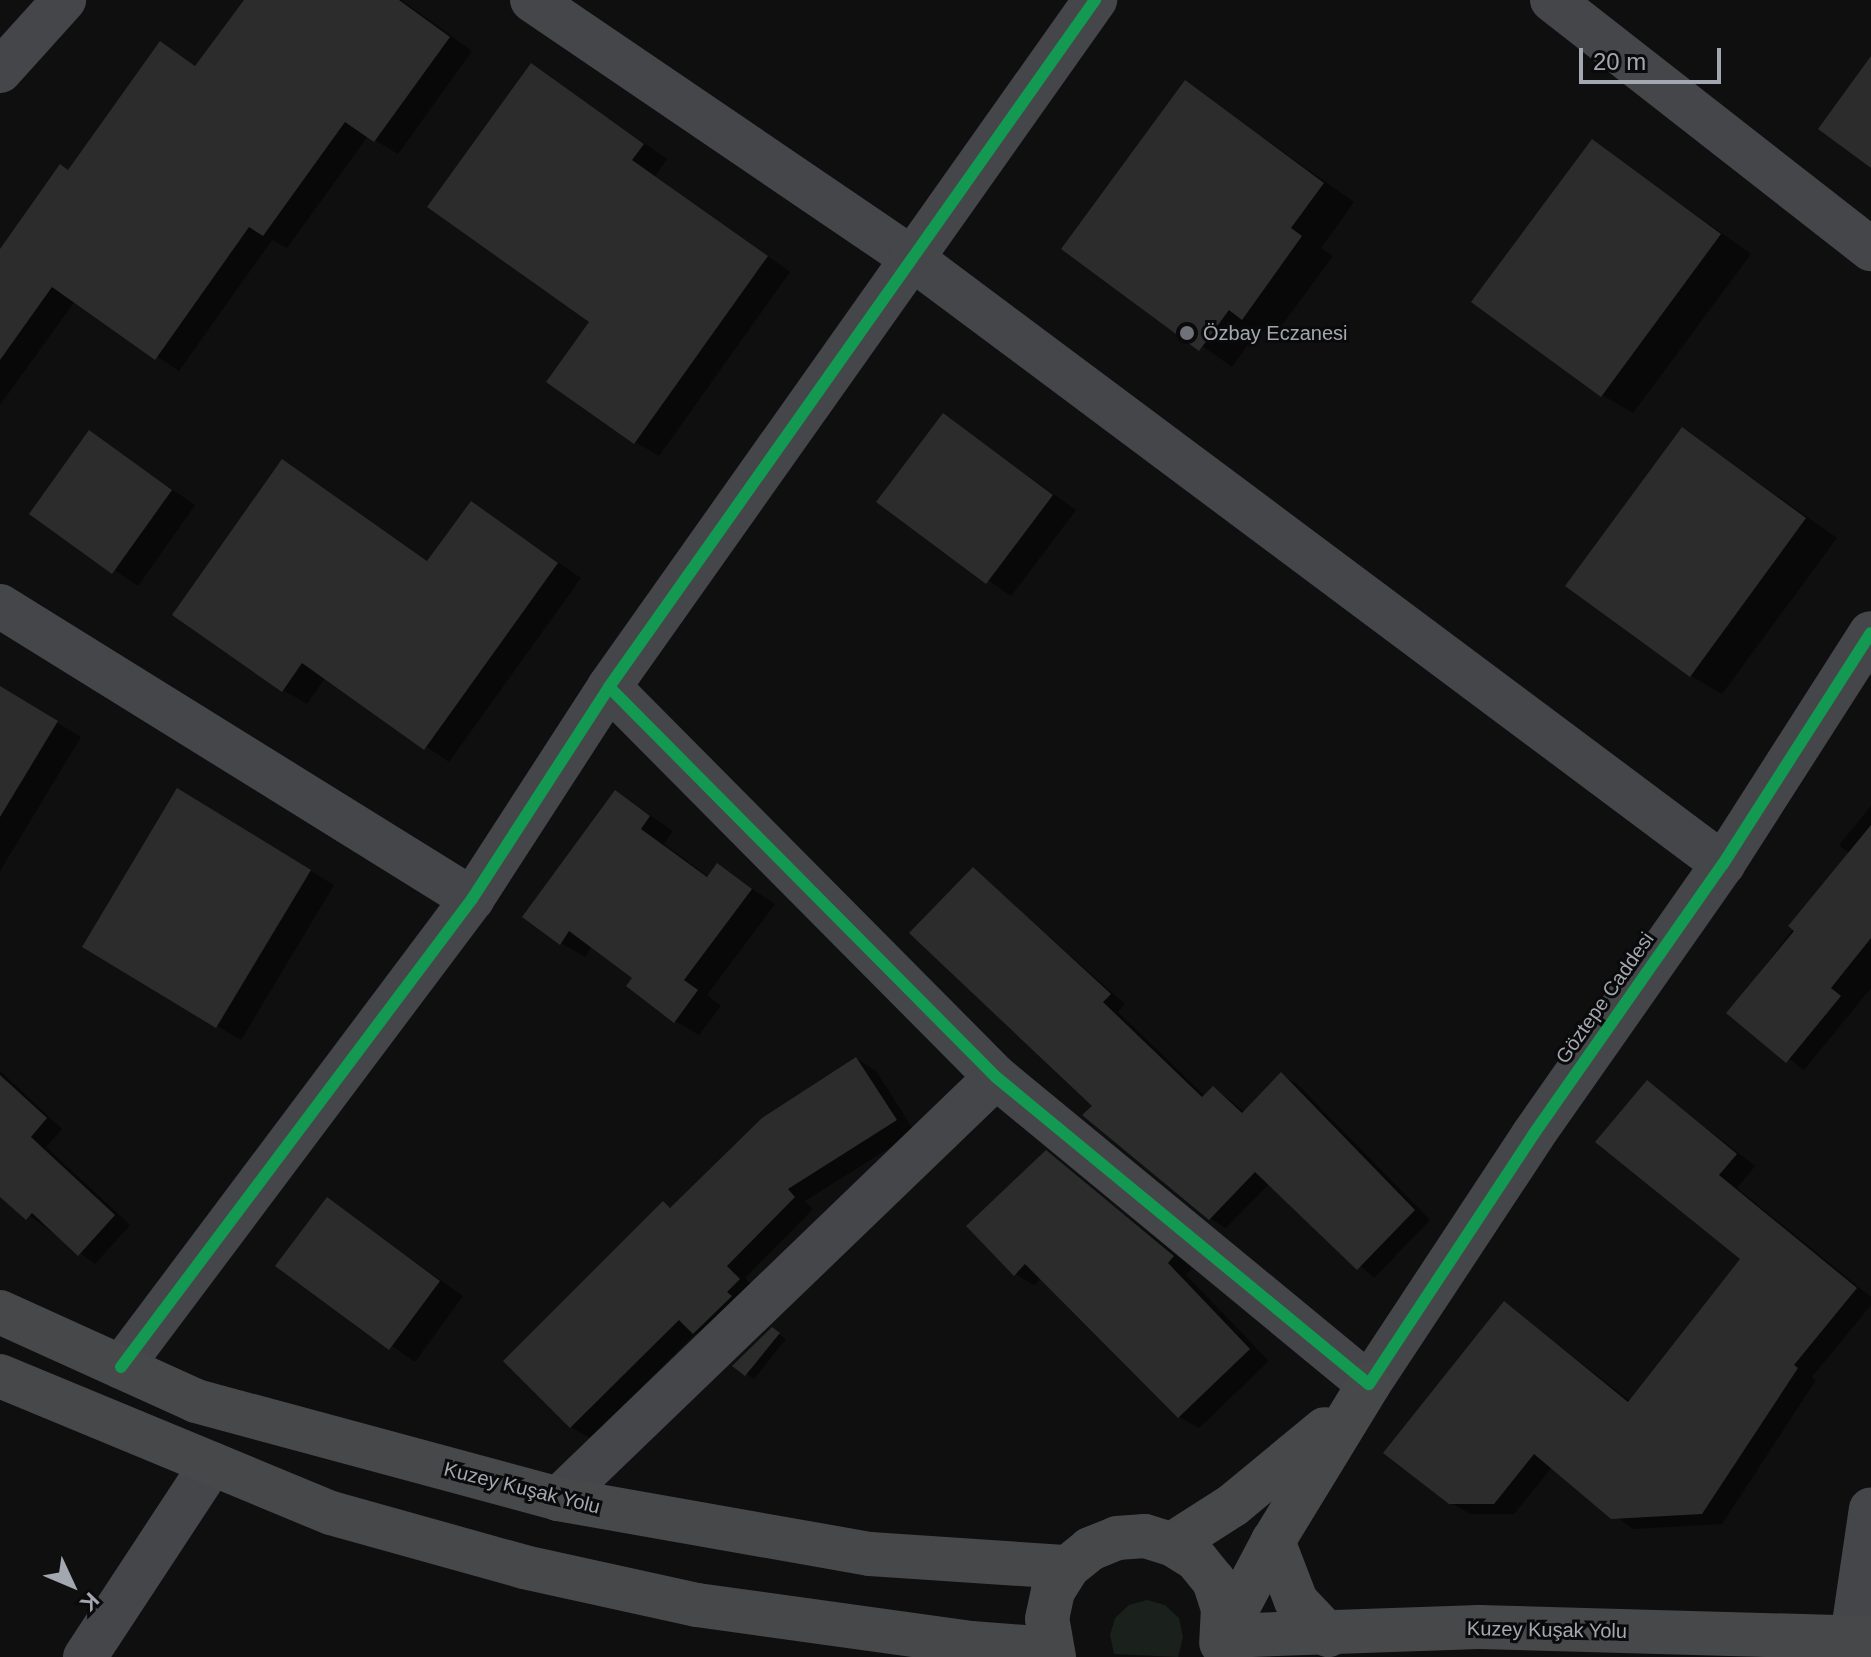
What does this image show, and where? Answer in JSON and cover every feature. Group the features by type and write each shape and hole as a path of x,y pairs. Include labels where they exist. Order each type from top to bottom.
{"main road":[{"name":"Kuzey Kuşak Yolu","path":"0,1312 196,1401 558,1499 870,1554 1068,1567"},
{"path":"0,1376 331,1513 524,1567 697,1605 802,1621 1049,1654 1047,1619 1053,1591 1068,1567 1090,1549 1117,1538 1145,1536 1172,1544 1196,1559 1214,1581 1223,1608 1220,1647"},
{"path":"1220,1647 1273,1541 1369,1384"},
{"path":"1172,1544 1304,1450 1369,1384"},
{"path":"1273,1541 1296,1601 1328,1635"},
{"path":"802,1621 842,1657"},
{"name":"Kuzey Kuşak Yolu","path":"1220,1647 1328,1635 1479,1627 1861,1637"}],"street":[{"path":"0,71 64,0"},
{"path":"532,0 910,257 1723,864"},
{"path":"121,1367 472,899 609,687 910,257 1095,0"},
{"path":"1552,0 1871,249"},
{"path":"0,606 472,899"},
{"name":"Göztepe Caddesi","path":"1369,1384 1533,1135 1723,864 1871,633"},
{"path":"609,687 996,1077 1369,1384"},
{"path":"558,1499 996,1077"},
{"path":"85,1657 212,1464"},
{"path":"1861,1637 1871,1509"}],"shaded area":[{"path":"1147,1600 1165,1605 1179,1618 1183,1637 1178,1657 1114,1654 1110,1635 1115,1618 1129,1605"}],"building":[{"path":"244,0 399,0 450,37 374,142 345,122 263,236 249,227 155,360 52,287 0,360 0,249 60,164 68,170 160,41 195,66"},
{"path":"1871,56 1871,168 1818,129"},
{"path":"531,63 644,144 632,160 768,256 634,444 546,382 589,322 427,207"},
{"path":"1185,80 1324,183 1291,228 1302,236 1242,320 1229,310 1199,351 1061,249"},
{"path":"1592,139 1721,234 1601,397 1471,302"},
{"path":"943,413 1053,495 986,584 876,502"},
{"path":"1682,427 1806,518 1690,677 1565,586"},
{"path":"89,430 172,490 112,574 29,514"},
{"path":"282,459 427,561 471,501 558,563 424,750 302,663 282,692 172,615"},
{"path":"0,686 58,721 0,817"},
{"path":"177,788 311,870 216,1028 82,947"},
{"path":"615,790 650,816 641,829 707,877 717,863 752,889 684,980 698,990 674,1023 626,986 632,978 569,931 560,945 522,917"},
{"path":"1871,825 1871,938 1831,988 1841,996 1786,1063 1726,1013 1794,931 1788,926"},
{"path":"973,867 1111,994 1103,1002 1202,1097 1213,1086 1242,1113 1281,1072 1415,1210 1357,1270 1255,1172 1209,1220 1082,1115 1092,1106 909,933"},
{"path":"856,1057 897,1120 788,1189 795,1197 727,1266 740,1279 727,1292 732,1296 693,1334 679,1320 570,1428 503,1361 663,1201 670,1208 762,1118"},
{"path":"0,1075 47,1118 31,1137 115,1215 78,1256 32,1213 26,1220 0,1197"},
{"path":"1647,1080 1737,1154 1719,1175 1857,1288 1794,1365 1798,1368 1702,1514 1611,1519 1534,1454 1494,1504 1449,1504 1383,1453 1504,1301 1628,1402 1740,1259 1595,1142"},
{"path":"1046,1150 1174,1256 1168,1263 1250,1349 1178,1418 1025,1264 1014,1276 966,1226"},
{"path":"327,1197 440,1281 389,1350 275,1266"},
{"path":"772,1327 780,1333 745,1376 732,1366"}],"cycle path":[{"path":"121,1367 472,899 609,687 1095,0"},
{"path":"609,687 996,1077 1369,1384 1533,1135 1723,864 1871,633"}],"place":[{"name":"Özbay Eczanesi","path":"1187,333"}]}
